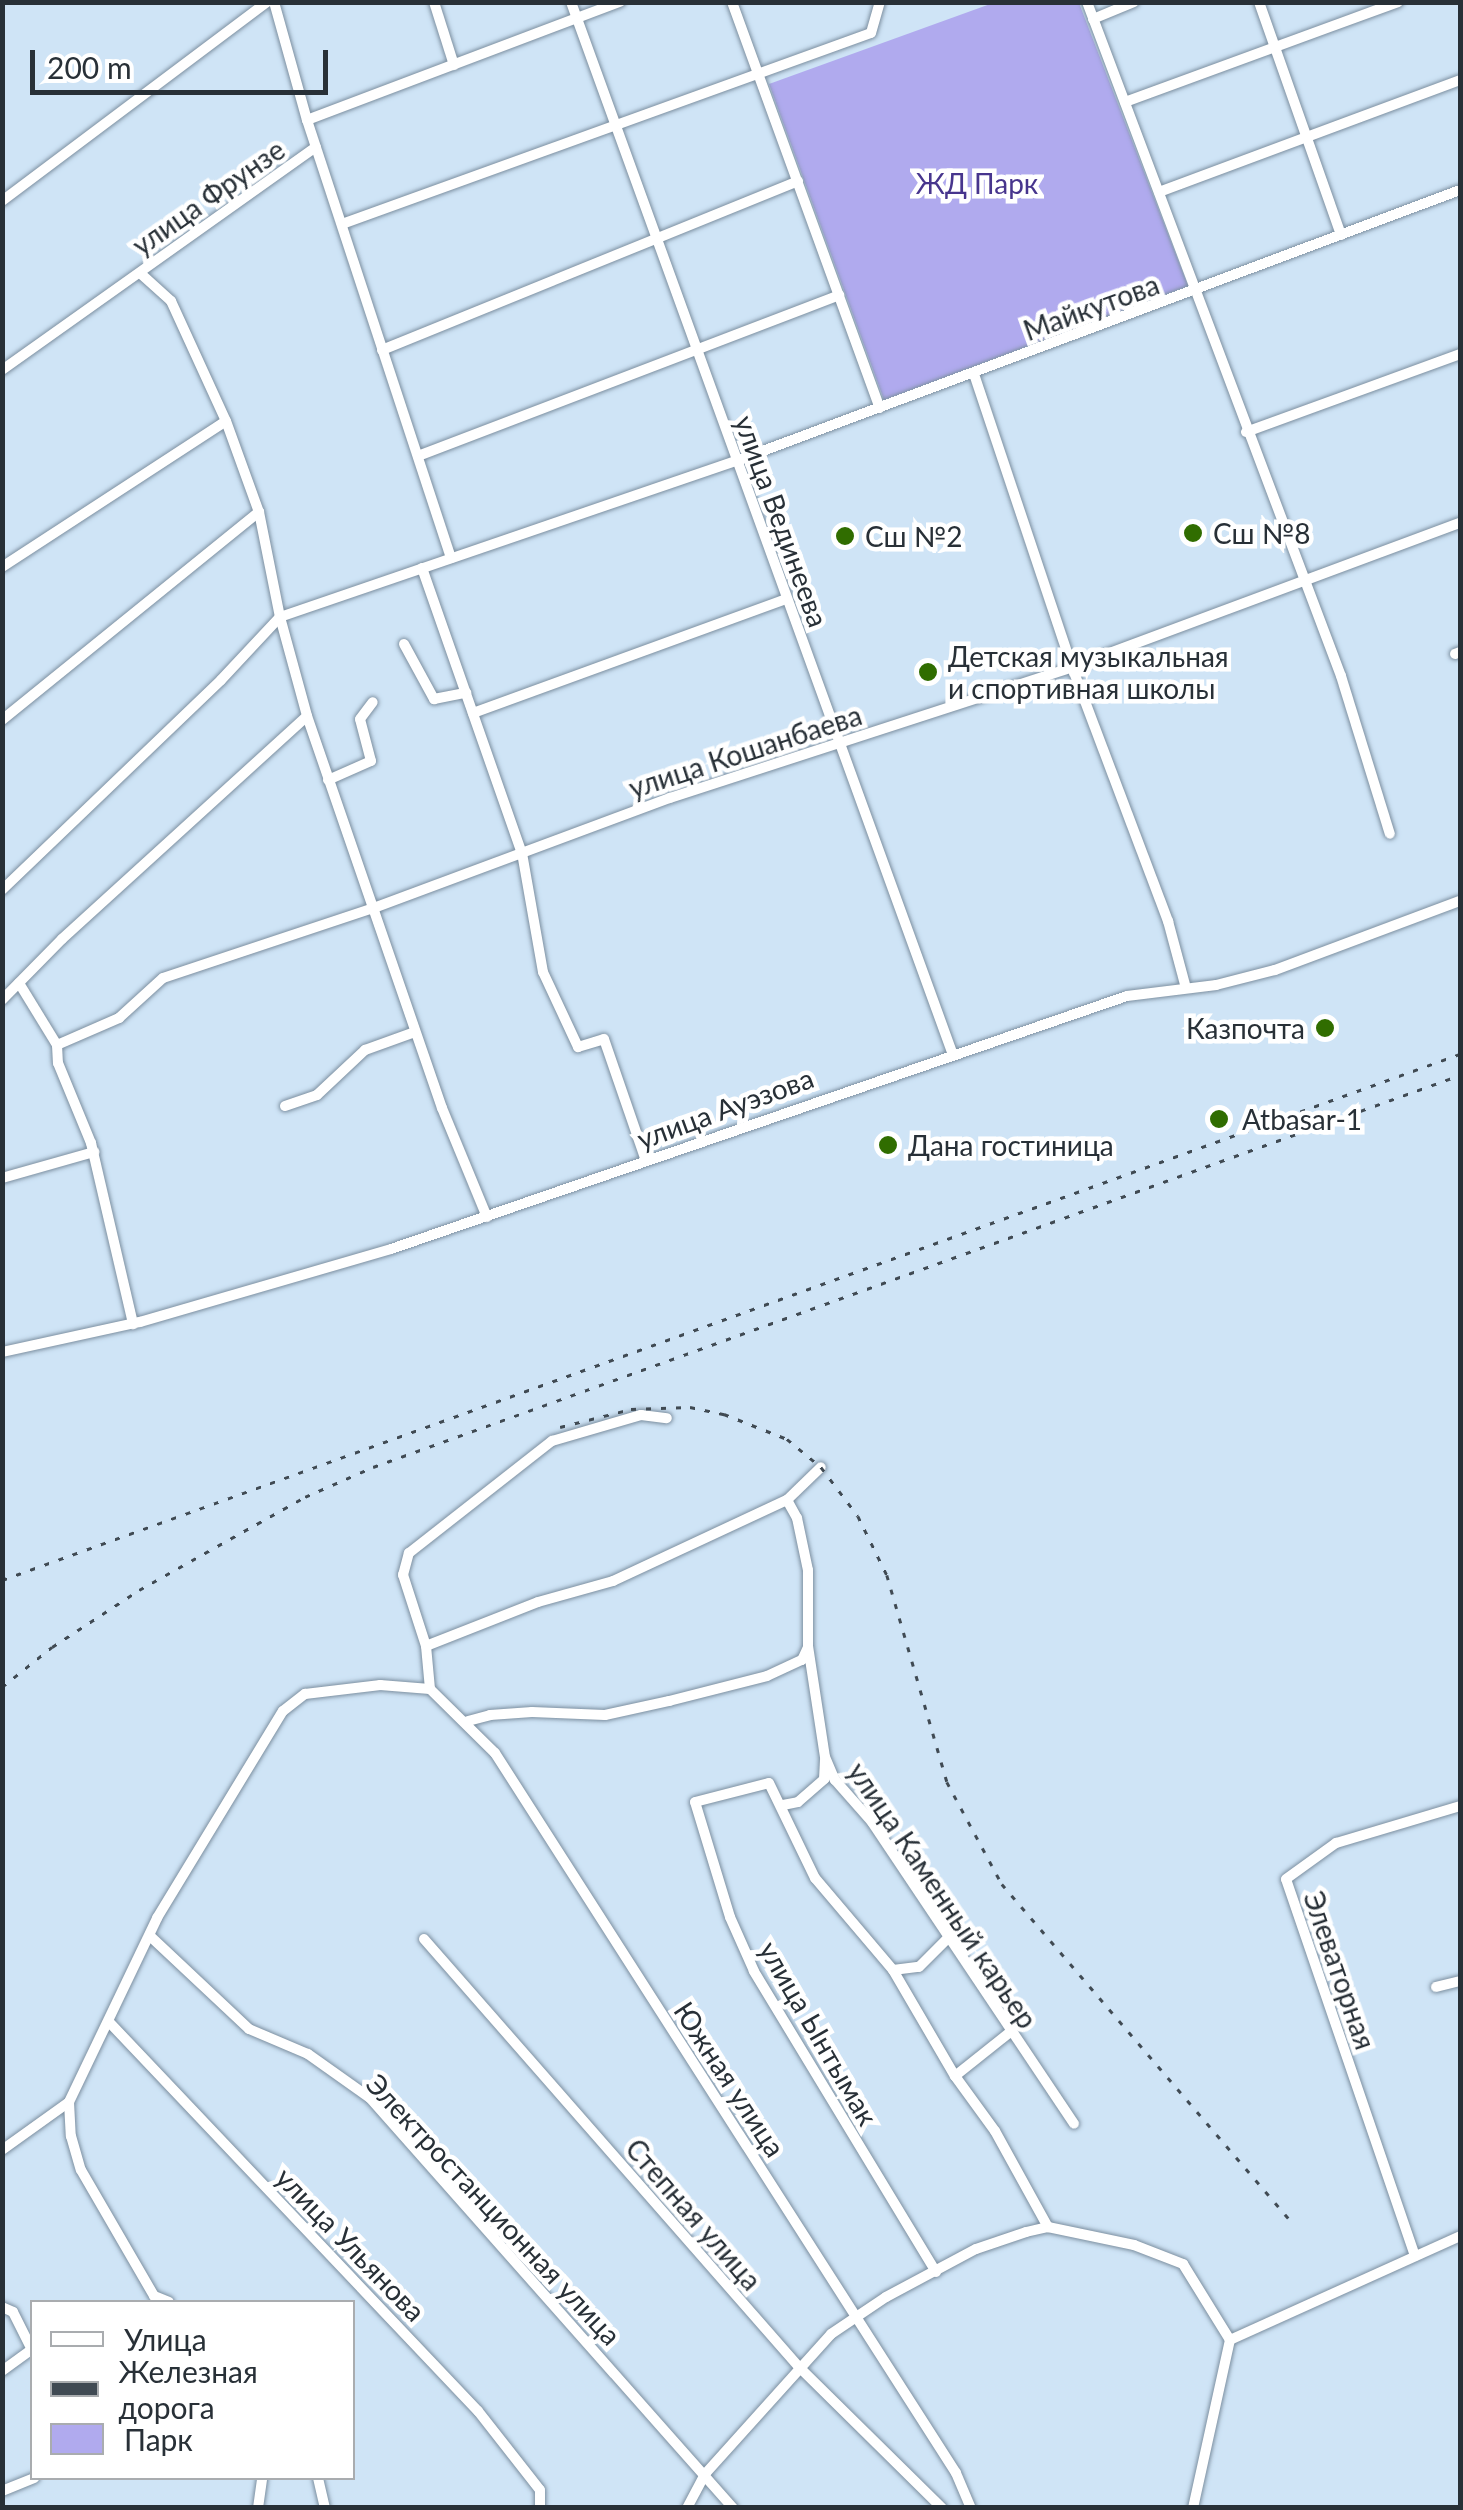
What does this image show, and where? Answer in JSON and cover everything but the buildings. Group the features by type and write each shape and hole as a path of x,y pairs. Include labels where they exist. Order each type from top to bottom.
{"street":[{"name":"улица Фрунзе","path":"2,370 316,148 270,2"},
{"path":"2,201 270,2"},
{"path":"434,2 454,65"},
{"name":"улица Вединеева","path":"571,2 952,1055"},
{"path":"306,120 620,2"},
{"path":"732,2 880,408"},
{"path":"342,224 872,33 880,2"},
{"path":"1086,2 1340,676 1390,834"},
{"path":"1093,20 1134,2"},
{"path":"1260,2 1341,235"},
{"path":"1356,2 1361,16"},
{"path":"1125,102 1398,2"},
{"path":"1159,192 1460,80"},
{"path":"316,148 451,558"},
{"path":"382,350 798,180"},
{"name":"Майкутова","path":"280,617 736,461 1194,293 1460,190"},
{"path":"140,273 171,300 226,421 259,512 280,617 306,716 415,1032 487,1217"},
{"path":"418,456 839,296"},
{"path":"1246,432 1460,354"},
{"path":"974,374 1072,668 1168,922 1186,988"},
{"path":"2,567 226,421"},
{"path":"2,720 259,512"},
{"name":"улица Кошанбаева","path":"57,1044 118,1018 163,978 372,909 670,798 1072,668 1304,584 1460,522"},
{"path":"422,568 522,853 543,972 578,1046 604,1039 646,1161"},
{"path":"473,713 786,599"},
{"path":"2,890 221,680 280,617"},
{"path":"404,644 434,699 466,693"},
{"path":"328,780 371,760 360,718 372,702"},
{"path":"2,1000 306,716"},
{"name":"улица Ауэзова","path":"2,1352 132,1324 487,1217 1127,996 1216,986 1275,970 1460,901"},
{"path":"19,983 57,1044 58,1063 94,1152 132,1324"},
{"path":"284,1106 317,1095 365,1050 415,1032"},
{"path":"2,1178 94,1152"},
{"path":"2,2150 69,2102 150,1936 283,1712 305,1694 380,1685 430,1690 426,1646 403,1575 408,1552 552,1441 641,1415 667,1418"},
{"path":"426,1646 538,1602 613,1580 788,1500 821,1467"},
{"name":"улица Каменный карьер","path":"788,1500 797,1518 808,1570 808,1646 825,1757 835,1780 872,1822 950,1936 1010,2034 1074,2124"},
{"path":"468,1721 490,1714 532,1712 604,1715 668,1701 767,1676 802,1660 808,1646"},
{"name":"Южная улица","path":"430,1690 468,1721 495,1753 956,2473 971,2508"},
{"path":"825,1757 824,1779 798,1802 783,1805 815,1878 893,1970 955,2076 995,2131 1048,2228"},
{"name":"улица Ынтымак","path":"783,1805 769,1784 695,1802 730,1917 754,1971 936,2272"},
{"name":"Элеваторная","path":"1415,2256 1286,1879 1336,1844 1460,1806"},
{"name":"Электростанционная улица","path":"150,1936 249,2029 308,2054 370,2098 733,2508"},
{"path":"893,1970 919,1966 950,1936"},
{"name":"Степная улица","path":"424,1939 799,2366 942,2508"},
{"path":"1436,1987 1460,1980"},
{"name":"улица Ульянова","path":"110,2023 478,2410 540,2490 540,2508"},
{"path":"955,2076 1010,2034"},
{"path":"69,2102 71,2136 80,2170 154,2296 164,2300"},
{"path":"688,2508 705,2474 799,2366 855,2317 976,2249 1048,2228 1134,2245 1183,2264 1230,2340 1193,2508"},
{"path":"1230,2340 1460,2236"},
{"path":"145,2300 154,2296"},
{"path":"2,2306 13,2312 30,2348"},
{"path":"2,2371 30,2351"},
{"path":"2,2492 30,2480"},
{"path":"258,2508 262,2480"},
{"path":"319,2480 326,2508"}],"green space":[{"name":"ЖД Парк","path":"993,3 1079,3 1188,286 884,400 769,84"}],"railway":[{"path":"2,1580 1460,1054"},
{"path":"2,1687 52,1647 139,1590 305,1497 373,1467 1460,1075"},
{"path":"560,1427 631,1409 690,1407 724,1414 787,1439 821,1467 858,1516 887,1575 947,1782 1002,1884 1291,2221"}],"place":[{"name":"Сш №8","path":"1193,533"},
{"name":"Сш №2","path":"845,536"},
{"name":"Детская музыкальная и спортивная школы","path":"928,672"},
{"name":"Казпочта","path":"1325,1028"},
{"name":"Atbasar-1","path":"1219,1119"},
{"name":"Дана гостиница","path":"888,1145"}]}
